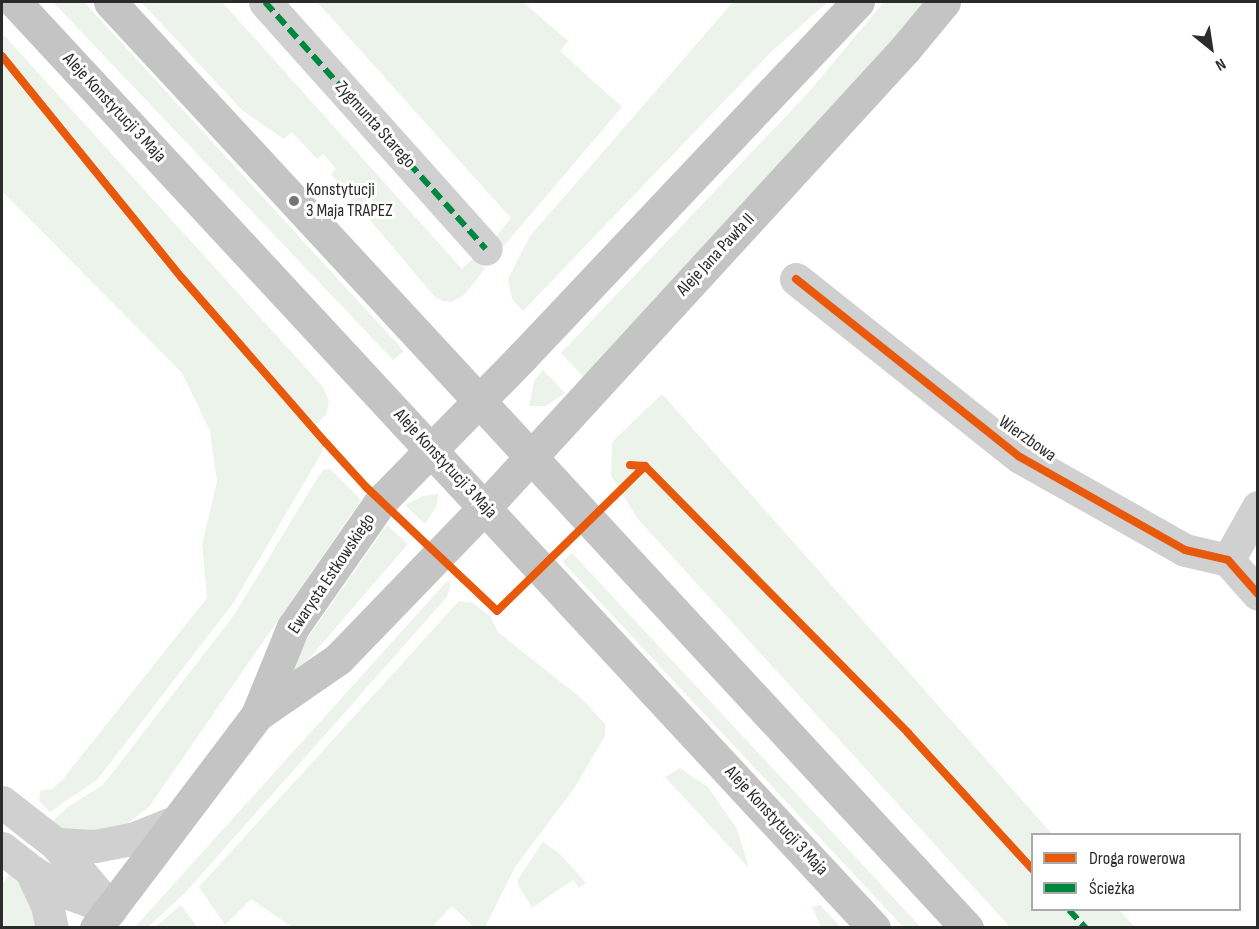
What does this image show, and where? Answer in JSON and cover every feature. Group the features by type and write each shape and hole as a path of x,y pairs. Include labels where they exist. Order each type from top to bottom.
{"main road":[{"name":"Aleje Konstytucji 3 Maja","path":"15,2 874,927"},
{"path":"110,2 478,402 967,927"},
{"path":"431,448 478,402 858,2"},
{"name":"Aleje Jana Pawła II","path":"485,507 905,49 944,2"},
{"name":"Ewarysta Estkowskiego","path":"104,918 258,715 293,627 381,501 431,448"},
{"name":"Ewarysta Estkowskiego","path":"258,715 338,659 485,507"}],"street":[{"name":"Zygmunta Starego","path":"265,2 486,249"},
{"name":"Wierzbowa","path":"796,279 1020,457 1185,550 1228,560"},
{"path":"1257,507 1228,560 1257,594"},
{"path":"2,802 56,844 104,918"},
{"path":"56,844 95,846 132,839 177,821"},
{"path":"2,848 31,871 71,894 104,918"},
{"path":"31,871 47,905 52,927"}],"shaded area":[{"path":"53,2 84,2 404,351 393,360"},
{"path":"141,2 222,2 462,269 475,257 485,269 464,295 451,302 435,297 331,174 336,169 323,154 317,159 292,132 284,139 243,111"},
{"path":"317,2 523,2 568,41 560,51 622,107 502,248 494,239 511,218"},
{"path":"733,2 828,2 773,50 523,311 512,299 508,279 530,236"},
{"path":"884,2 925,2 747,206 584,377 561,353 807,94"},
{"path":"2,33 324,388 329,402 326,415 313,427 326,443 321,454 234,602 97,780 50,812 39,801 40,791 52,789 63,779 207,598 202,544 217,482 210,431 182,373 2,191"},
{"path":"543,370 565,393 546,406 529,406 534,381"},
{"path":"662,394 1051,833 1031,833 1031,911 1120,911 1135,927 1010,927 637,518 611,475 612,442"},
{"path":"330,469 361,500 149,807 124,826 82,836 47,826 69,806 103,785 234,615 318,477 323,470"},
{"path":"439,494 436,507 425,524 405,505 423,496"},
{"path":"387,525 408,544 300,669 293,673 290,663"},
{"path":"572,553 922,928 904,928 562,562"},
{"path":"447,581 451,585 447,597 184,894 148,927 135,927"},
{"path":"459,601 473,603 490,616 498,632 581,698 605,724 605,736 575,787 515,867 485,927 474,927 452,906 432,927 292,927 251,899 225,925 199,887"},
{"path":"680,768 708,787 737,829 749,868 665,777"},
{"path":"543,842 559,853 586,883 579,888 573,880 532,908 518,885 518,879"},
{"path":"9,874 19,883 39,927 4,927 2,885"},
{"path":"181,905 197,927 155,927"},
{"path":"820,905 841,927 821,927 812,907"}],"marked path":[{"path":"265,2 486,249"},
{"path":"1070,911 1086,928"}],"cycle path":[{"path":"2,56 182,278 326,443 366,487 497,611 645,466"},
{"path":"796,279 1020,457 1185,550 1228,560 1258,594"},
{"path":"630,465 645,466 908,733 1031,868"}],"place":[{"name":"Konstytucji 3 Maja TRAPEZ","path":"294,201"}]}
